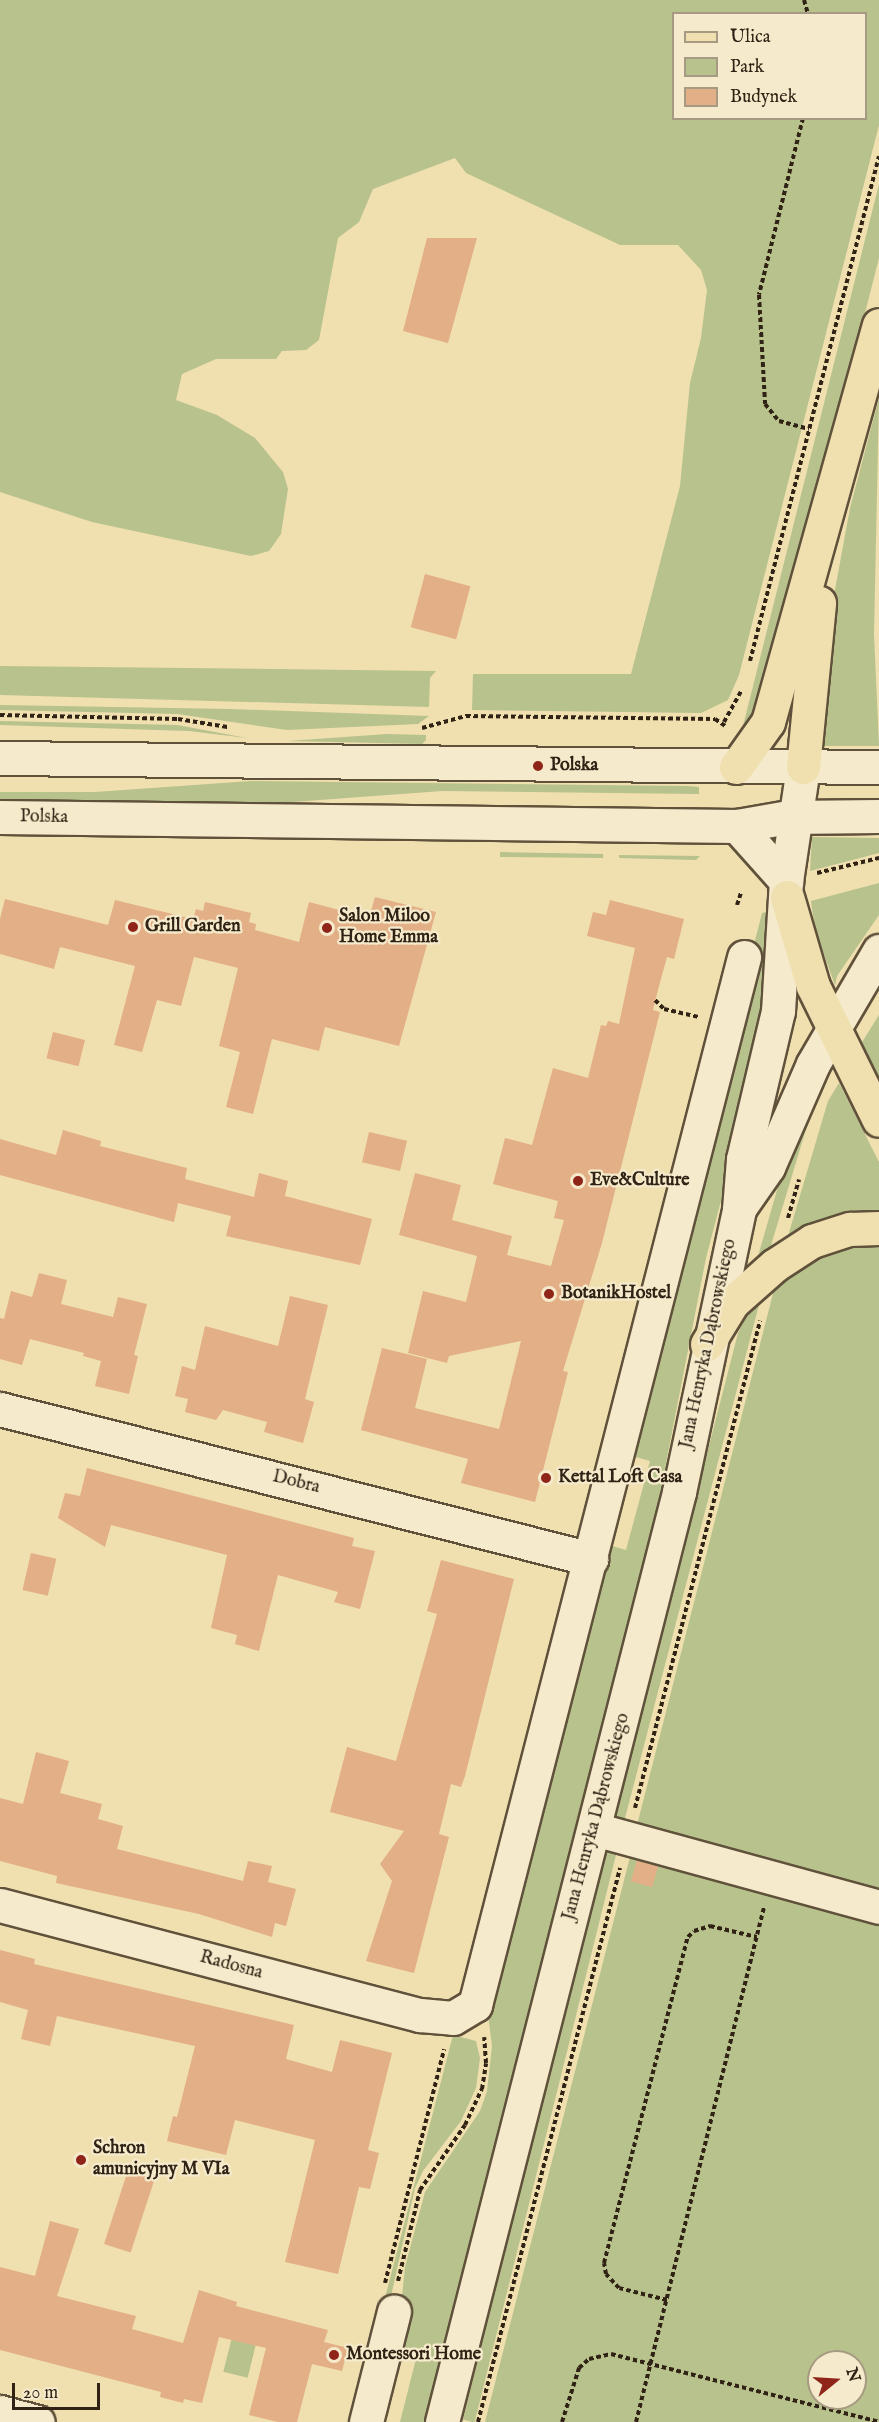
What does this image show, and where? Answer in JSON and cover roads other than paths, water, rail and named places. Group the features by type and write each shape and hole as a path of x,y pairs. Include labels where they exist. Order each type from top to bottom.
{"main road":[{"path":"734,751 768,722 848,445 879,325"},
{"path":"803,767 817,616 848,445"},
{"path":"793,885 804,961 832,1027 879,1120"},
{"path":"707,1344 732,1304 775,1265 812,1241 850,1228 879,1228"}],"street":[{"path":"0,758 734,751 803,767 879,767"},
{"name":"Jana Henryka Dąbrowskiego","path":"442,2422 679,1492 707,1344 739,1209 743,1159 778,1011 793,885 803,767"},
{"name":"Polska","path":"0,817 736,826 797,817 879,816"},
{"path":"736,826 793,885"},
{"name":"Jana Henryka Dąbrowskiego","path":"739,1209 768,1167 832,1027 879,951"},
{"path":"591,1559 744,957"},
{"name":"Dobra","path":"0,1408 591,1559"},
{"name":"Radosna","path":"0,1905 420,2015 463,2017 591,1559"},
{"path":"594,1829 879,1907"},
{"path":"366,2422 389,2298"},
{"path":"0,2412 38,2422"}],"place":[{"name":"Polska","path":"538,766"},
{"name":"Grill Garden","path":"133,927"},
{"name":"Salon Miloo Home Emma","path":"327,928"},
{"name":"Eve&Culture","path":"578,1181"},
{"name":"BotanikHostel","path":"549,1294"},
{"name":"Kettal Loft Casa","path":"546,1478"},
{"name":"Schron amunicyjny M VIa","path":"81,2160"},
{"name":"Montessori Home","path":"334,2355"}]}
